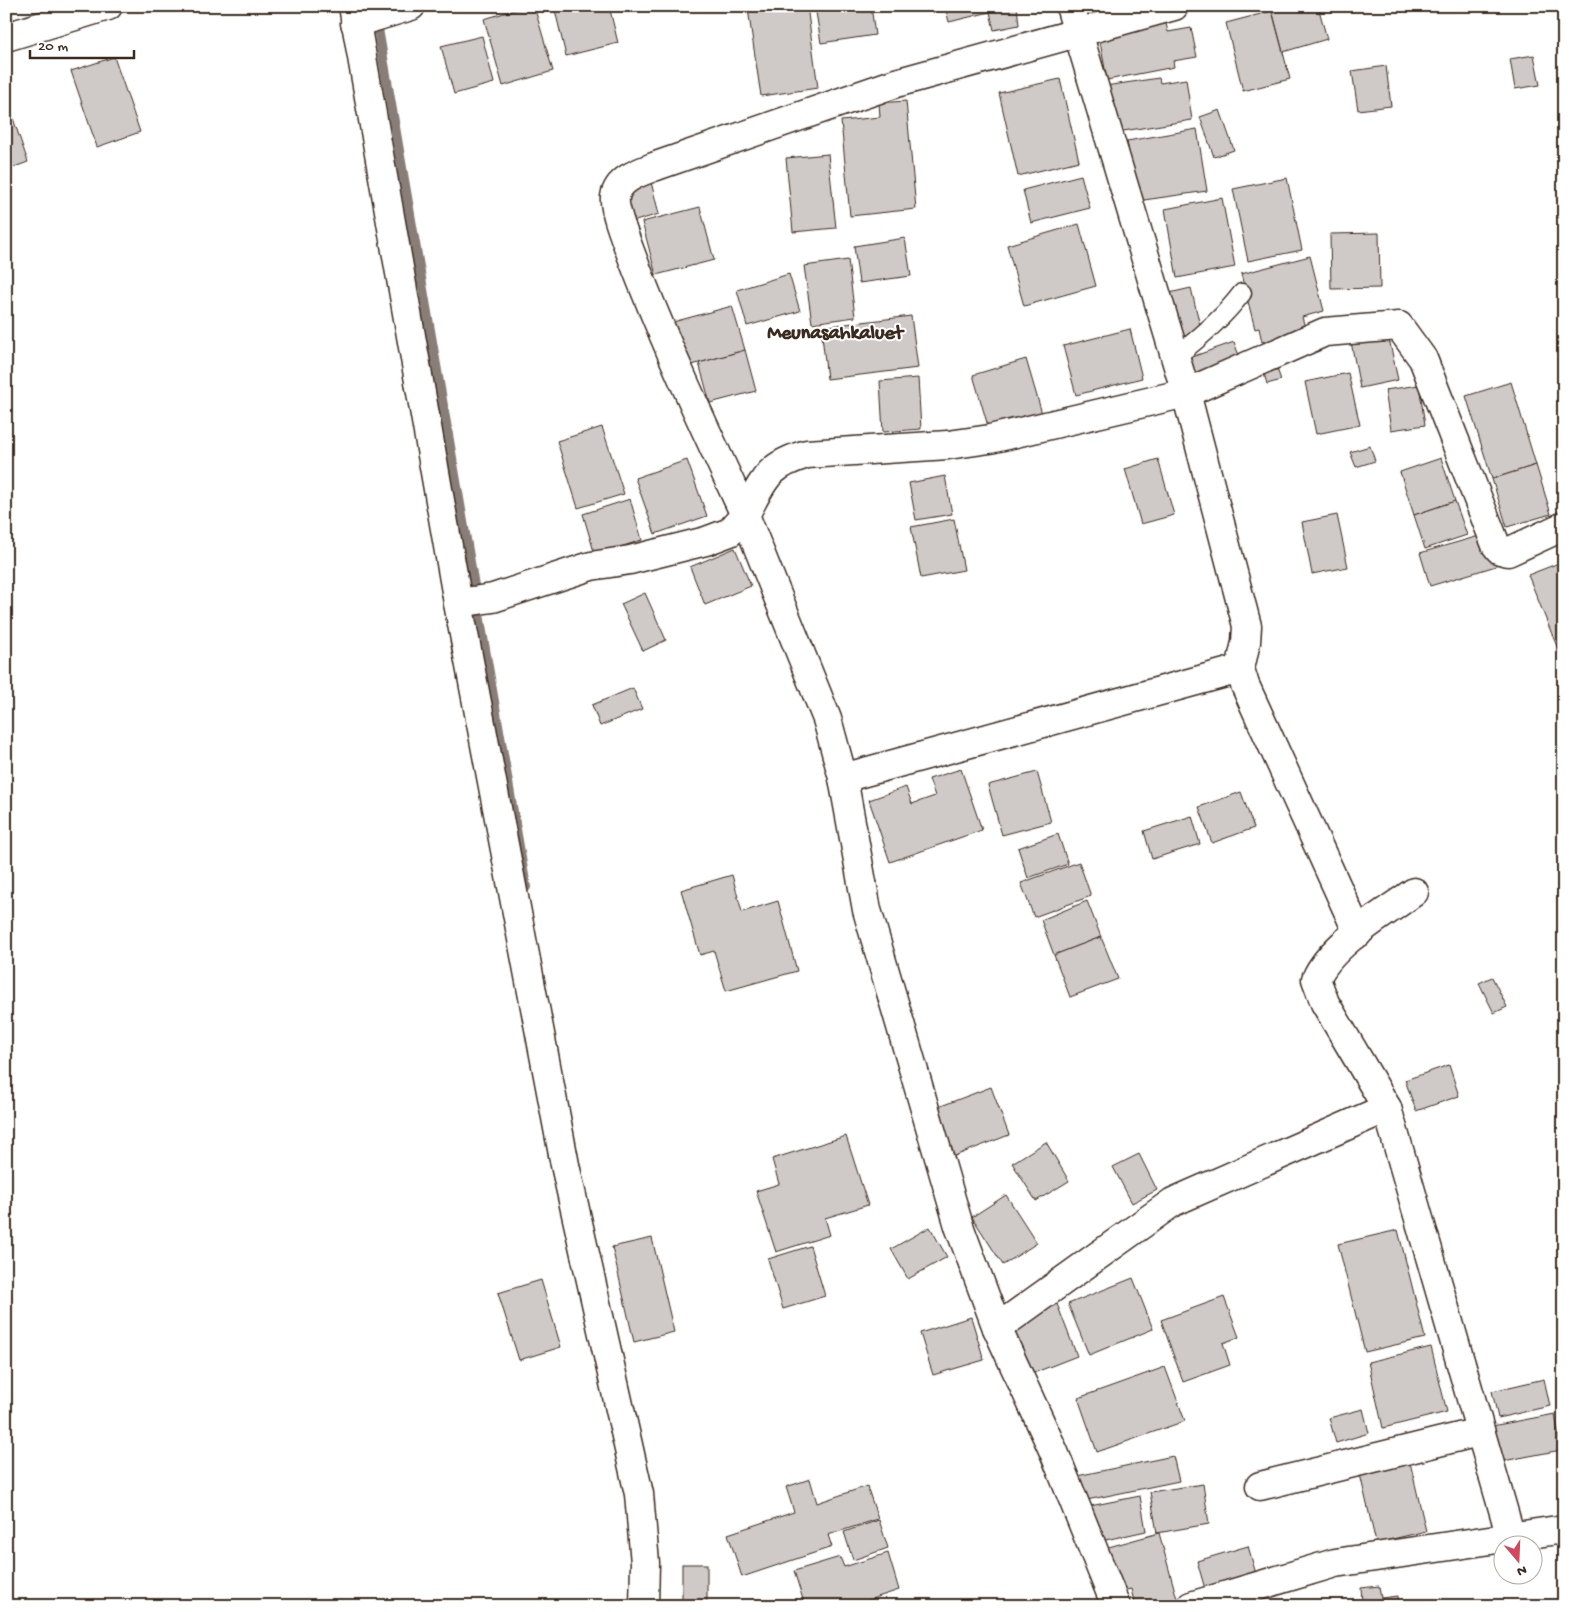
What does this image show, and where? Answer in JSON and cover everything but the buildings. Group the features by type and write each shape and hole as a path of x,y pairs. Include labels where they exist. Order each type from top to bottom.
{"street":[{"path":"6,38 74,15 108,6"},
{"path":"1070,6 1186,394 1247,626 1246,642 1240,668 1245,685 1358,933"},
{"path":"1116,1606 1054,1452 997,1328 959,1226 867,910 843,778 828,719 745,515 665,341 622,229 614,197 620,186 631,176 896,83 1174,6"},
{"path":"376,13 565,1165 639,1494 645,1563 644,1606"},
{"path":"473,601 591,566 630,560 706,541 730,532 745,515 768,473 786,460 800,456 948,445 982,440 1186,394 1325,332 1399,326 1423,359 1496,545 1500,550 1508,552 1564,526"},
{"path":"843,778 1240,668"},
{"path":"1414,892 1358,933 1322,966 1316,979 1325,1003 1387,1108 1479,1432 1510,1534"},
{"path":"997,1328 1173,1202 1387,1108"},
{"path":"1260,1486 1479,1432"},
{"path":"1531,1534 1564,1529"},
{"path":"1191,1606 1335,1563 1492,1540"}],"lane":[{"path":"1175,357 1200,338 1242,293"}],"waterway":[{"path":"376,17 526,887"}],"district":[{"name":"Meunasahkaluet","path":"835,331"}]}
